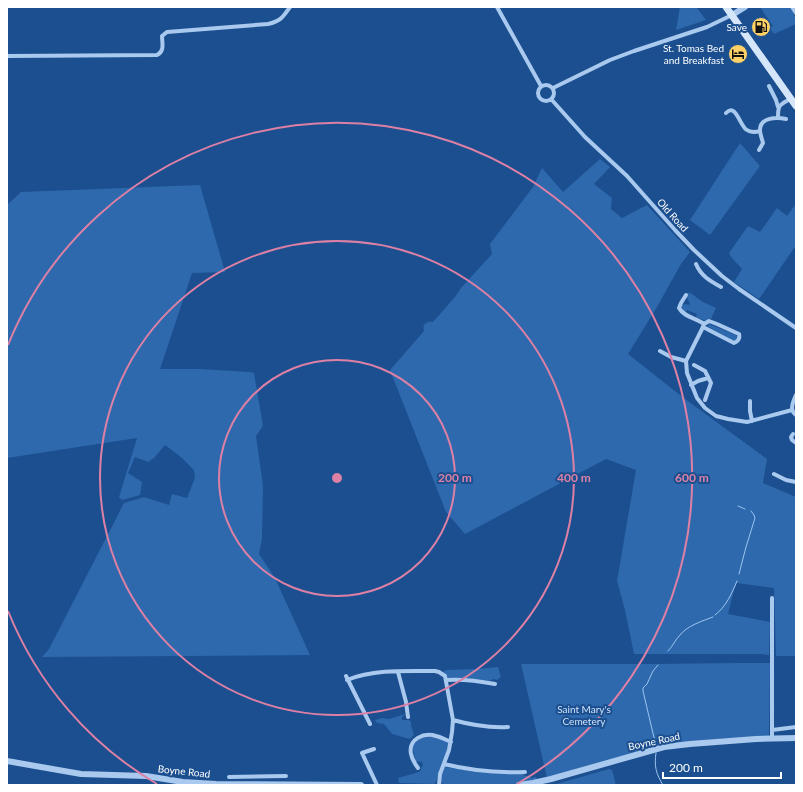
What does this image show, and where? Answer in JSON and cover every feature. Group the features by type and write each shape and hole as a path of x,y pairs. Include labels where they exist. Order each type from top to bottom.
{"main road":[{"path":"726,7 796,106"}],"street":[{"path":"7,56 157,55 160,54 162,49 162,36 164,33 268,24 281,19 290,7"},
{"path":"497,7 541,86"},
{"path":"553,88 610,60 707,27 745,7"},
{"path":"792,7 796,13"},
{"path":"548,84 553,88 554,95 551,99 546,101 539,97 538,90 541,86 548,84"},
{"path":"769,86 776,100 778,117"},
{"name":"Old Road","path":"551,99 585,138 627,176 694,250 722,276 796,328"},
{"path":"778,107 790,99"},
{"path":"726,113 728,110 733,110 744,128 753,132 760,131"},
{"path":"759,150 763,143 760,129 763,122 768,119 778,117 786,119"},
{"path":"696,264 706,278 721,287"},
{"path":"716,284 722,276"},
{"path":"686,295 679,308 686,315 698,319 703,325 734,343 737,342 740,337 738,334 709,321 703,325 686,361 687,373 697,398 705,408 716,416 748,422 792,410"},
{"path":"660,351 671,357 686,361"},
{"path":"694,364 705,371 710,383 705,400"},
{"path":"692,385 698,381 708,378"},
{"path":"796,395 793,401 792,410 796,415"},
{"path":"750,400 752,420"},
{"path":"793,434 791,438 796,443"},
{"path":"774,474 786,480 796,482"},
{"path":"772,598 772,738"},
{"path":"370,724 347,678 364,674 408,671 439,672 445,676 453,720 451,742 440,774 439,785"},
{"path":"398,672 407,706 408,717"},
{"path":"446,680 474,681 495,684"},
{"path":"453,720 483,727 508,727"},
{"path":"772,730 796,727"},
{"path":"418,768 411,753 412,744 416,738 426,735 436,735 451,742"},
{"name":"Boyne Road","path":"519,785 551,779 664,747 772,738 796,738"},
{"path":"374,748 362,753 376,785"},
{"name":"Boyne Road","path":"7,761 81,774 146,776 187,782 361,785"},
{"path":"444,764 486,772 526,772"},
{"path":"229,777 286,776"},
{"path":"260,777 260,784"}],"green space":[{"path":"680,7 698,7 697,8 706,20 676,30"},
{"path":"760,7 789,7 796,19 796,24 774,34 770,28 773,26"},
{"path":"740,143 760,166 710,235 690,220"},
{"path":"600,159 610,167 594,184 612,198 611,209 622,218 647,205 690,252 681,264 628,354 685,399 767,459 763,483 796,497 796,656 776,656 774,588 737,583 728,614 770,622 769,655 634,654 625,610 617,581 636,470 606,459 465,534 446,512 390,370 424,331 425,324 428,322 433,322 492,254 490,244 533,187 542,168 563,192"},
{"path":"200,185 225,272 192,273 160,369 200,369 254,373 263,426 256,436 263,485 262,539 259,554 275,578 310,655 42,657 49,649 124,503 144,497 169,505 172,494 187,498 195,478 194,470 182,458 165,445 154,458 148,462 135,457 128,473 142,482 140,495 122,500 119,497 137,438 7,458 7,205 21,192"},
{"path":"795,205 796,247 759,299 734,282 742,269 729,253 748,226 760,232 777,208 787,216"},
{"path":"689,292 703,302 716,308 711,319 706,321 696,317 697,314 687,310 685,314 681,306 686,304 689,305 690,303 687,297"},
{"path":"709,324 736,335 736,341 733,341 708,327"},
{"name":"Saint Mary's Cemetery","path":"770,663 769,736 666,744 547,778 521,664"},
{"path":"498,667 501,677 497,680 493,679 490,681 465,678 447,679 443,672 446,670"},
{"path":"405,714 402,717 402,720 409,720 411,722 414,735 410,739 392,734 384,724 377,723 375,720 383,718 389,719"},
{"path":"434,737 448,742 449,745 436,782 434,784 399,783 398,778 419,772 421,770 423,765 422,762 416,761 413,748 415,742 422,738"},
{"path":"446,767 476,772 523,774 525,776 530,776 531,778 536,777 537,780 511,785 444,785 441,781 442,773"},
{"path":"609,769 612,770 616,785 553,785"}],"waterway":[{"path":"738,506 745,509"},
{"path":"739,574 755,518 751,511"},
{"path":"715,615 719,612 731,595 737,581"},
{"path":"668,651 683,632 695,624 713,617"},
{"path":"656,746 643,688 658,665"},
{"path":"656,753 656,770 663,785"}],"place":[{"name":"Save","path":"761,27"},
{"name":"St. Tomas Bed and Breakfast","path":"738,54"}]}
